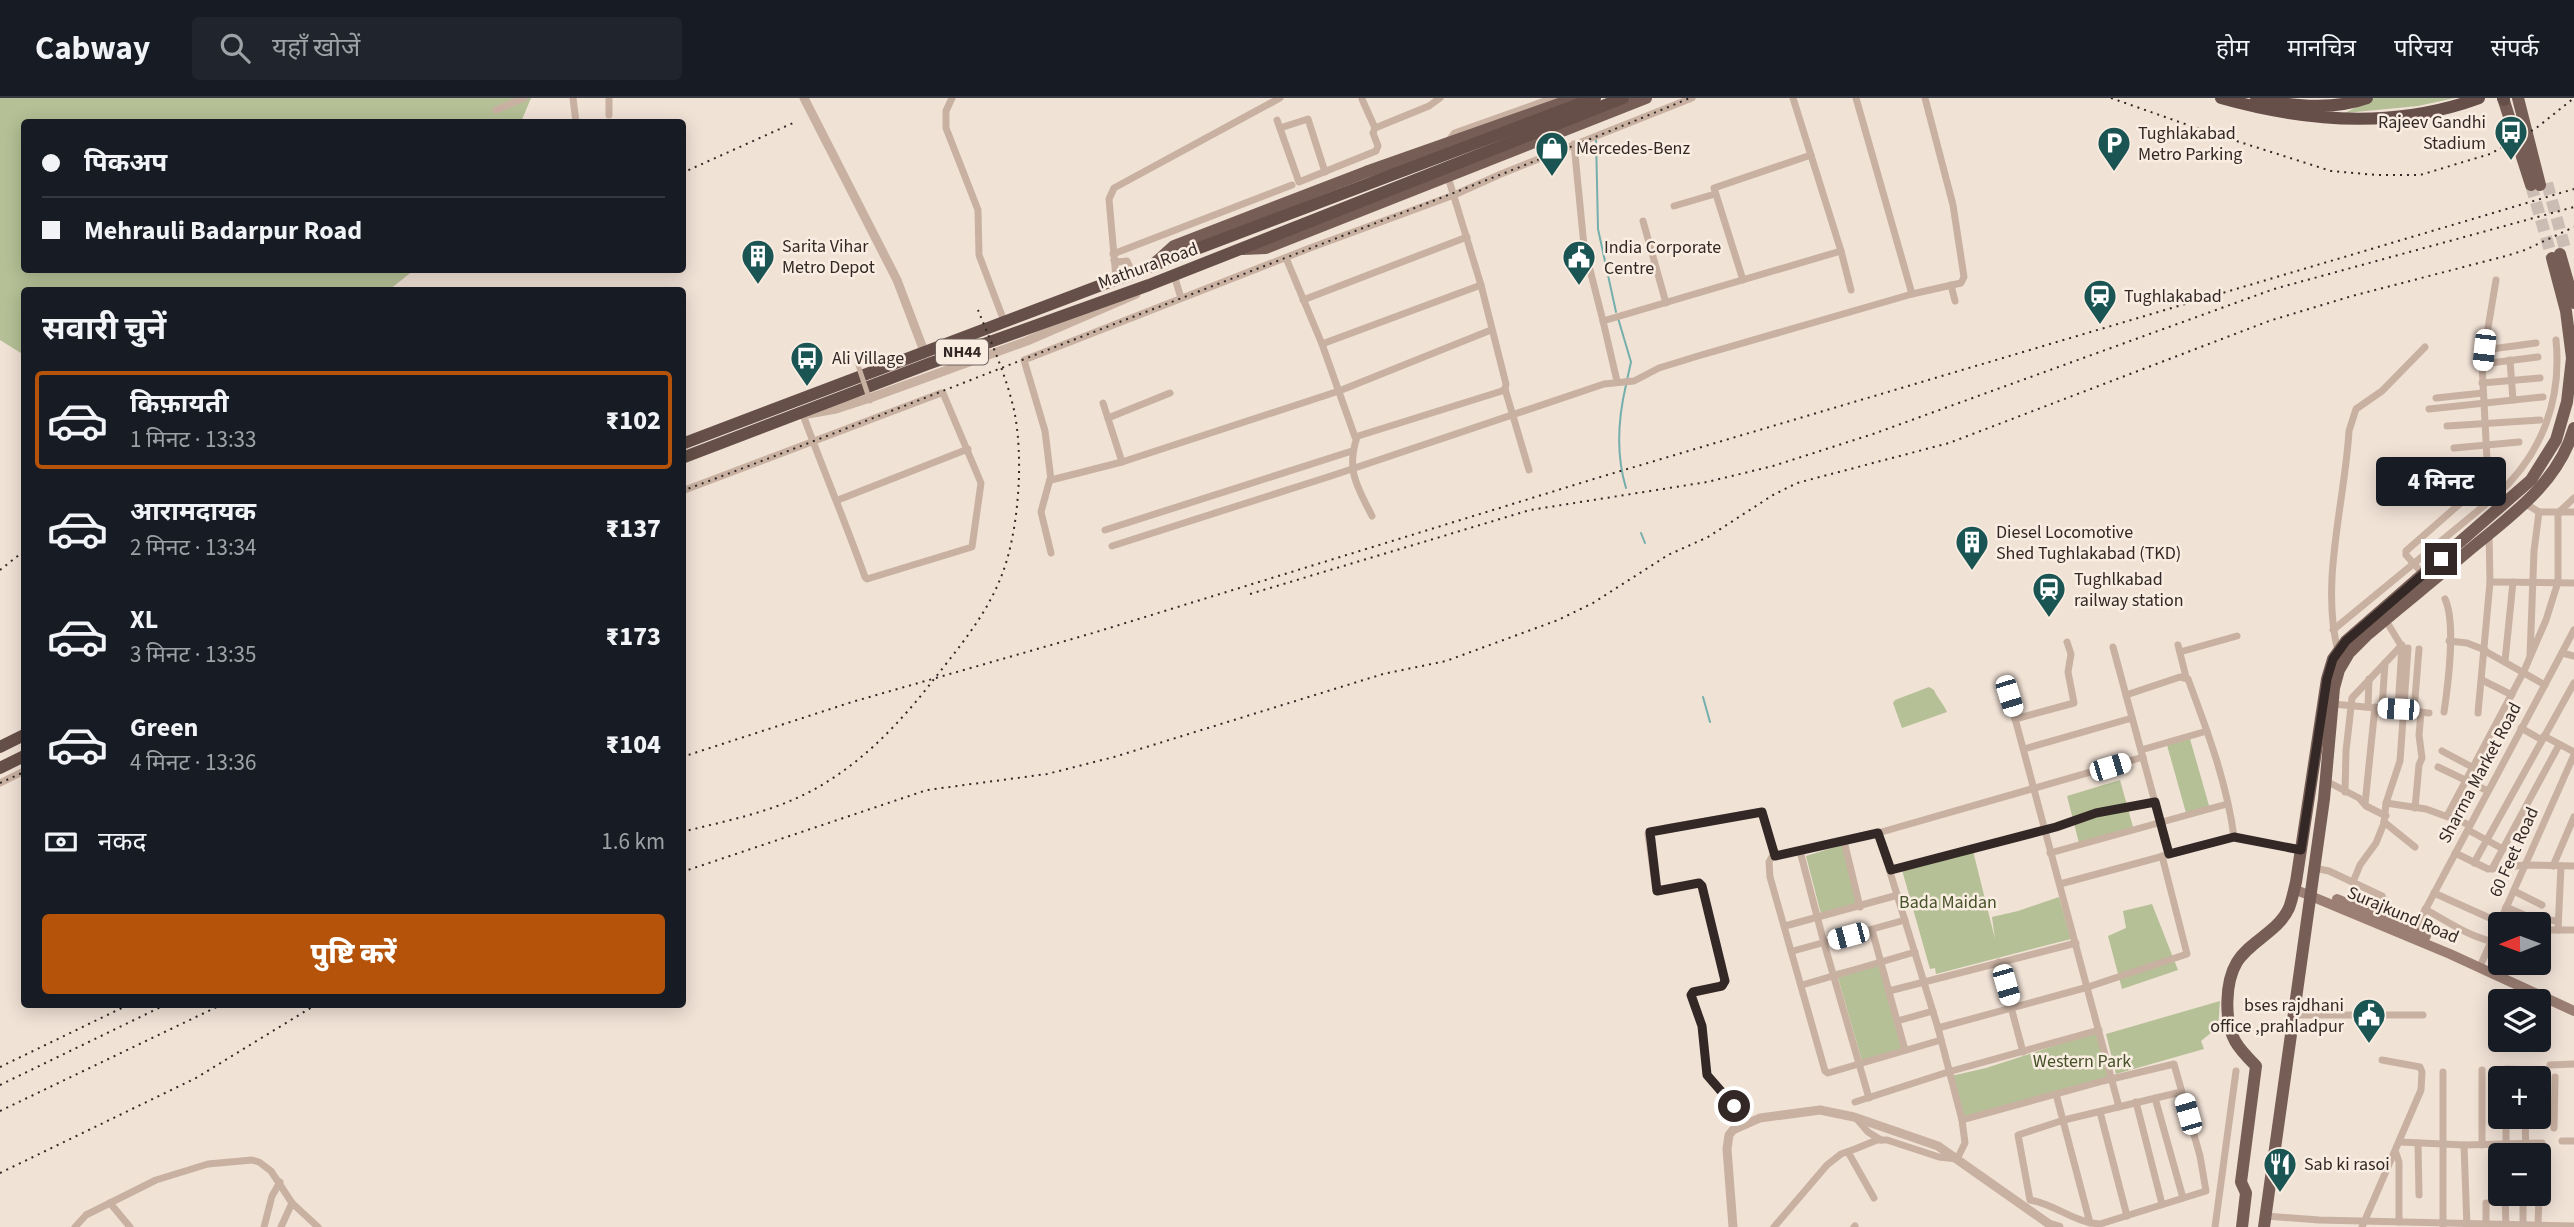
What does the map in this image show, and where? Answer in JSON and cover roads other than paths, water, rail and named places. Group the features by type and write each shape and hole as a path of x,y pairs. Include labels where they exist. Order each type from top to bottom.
{"highway":[{"name":"Mathura Road","path":"686,442 1595,98"},
{"name":"Mathura Road","path":"686,456 1149,285 1623,98"},
{"path":"2221,98 2283,113 2361,120 2430,112 2479,98"},
{"path":"2243,98 2284,104 2331,106 2367,98"},
{"path":"0,747 21,736"},
{"path":"0,768 21,758"}],"main road":[{"name":"Mathura Road","path":"1153,264 1174,246 1449,142 1576,98"},
{"path":"1242,249 1266,248 1645,98"},
{"path":"2520,98 2519,121 2536,186 2515,150 2523,142"},
{"path":"2503,99 2519,121"},
{"path":"2556,256 2574,284"},
{"path":"2556,256 2574,303"},
{"path":"2265,1222 2326,780 2333,704 2340,670 2349,653 2486,529 2531,480 2556,440 2567,402 2572,358 2556,256"},
{"path":"2242,1227 2246,1193 2241,1182 2256,1066 2234,1039 2229,1015 2229,988 2236,963 2247,950 2272,930 2289,909 2301,850 2327,679 2333,659 2346,641 2423,574 2526,504 2553,474 2570,448 2574,428"},
{"name":"Surajkund Road","path":"2295,886 2414,931 2574,1003"},
{"name":"Surajkund Road","path":"2311,892 2574,1012"}],"street":[{"path":"496,110 524,98"},
{"path":"573,98 576,119"},
{"path":"609,98 609,115"},
{"path":"804,98 897,280 924,351"},
{"path":"952,98 946,111 946,128 978,209 979,255 1004,321"},
{"path":"1116,278 1109,199 1114,188 1280,98"},
{"path":"1375,128 1429,106 1440,98"},
{"path":"1449,142 1455,134 1556,98"},
{"path":"1051,552 1041,512 1050,479 1045,431 1024,360 1454,195 1692,98"},
{"path":"1793,98 1841,251 1850,290"},
{"path":"1856,98 1912,294"},
{"path":"1112,546 1352,469 1511,414 1676,363 1912,294 1961,284 1965,277 1953,205 1924,98"},
{"path":"1325,172 1308,119 1279,124 1298,182 1325,172 1376,151 1378,146 1373,132 1375,128 1362,99"},
{"path":"1574,144 1584,246 1624,381"},
{"path":"1743,280 1714,188 1716,185 1811,155"},
{"path":"1448,177 1481,285 1511,414 1529,470"},
{"path":"1113,257 1292,185"},
{"path":"1674,206 1715,194"},
{"path":"1643,221 1666,303"},
{"path":"1303,300 1466,237"},
{"path":"1605,320 1841,251"},
{"path":"1113,257 1118,262 1127,261 1132,272"},
{"path":"1286,258 1357,437 1352,451 1352,469 1372,516"},
{"path":"1174,275 1181,298"},
{"path":"2423,574 2406,555 2406,551 2488,479 2482,364 2496,279"},
{"path":"1322,344 1481,285"},
{"path":"1951,285 1955,301"},
{"path":"1050,479 1054,481 1122,463 1339,391 1491,330"},
{"path":"2333,630 2497,495 2532,456 2553,403 2558,361 2556,341"},
{"path":"2484,350 2536,344"},
{"path":"2338,652 2333,630 2336,551 2353,412 2389,384 2426,347"},
{"path":"2482,364 2538,357"},
{"path":"2510,360 2513,400"},
{"path":"858,365 870,401"},
{"path":"2482,383 2540,378"},
{"path":"1357,437 1505,389"},
{"path":"686,489 813,441 941,393 944,394 968,449 982,488 970,550 867,579 838,500 813,441 803,413"},
{"path":"1108,418 1170,393"},
{"path":"2436,398 2483,393"},
{"path":"2429,409 2543,397"},
{"path":"1103,403 1122,463"},
{"path":"2447,426 2540,420"},
{"path":"2454,447 2519,442"},
{"path":"838,500 968,449"},
{"path":"1105,530 1352,451"},
{"path":"2476,490 2442,474 2488,468"},
{"path":"2438,486 2468,497"},
{"path":"2446,816 2530,660 2558,582 2558,513 2574,498"},
{"path":"2526,504 2539,512 2574,512"},
{"path":"2530,660 2539,512"},
{"path":"2478,713 2490,582 2486,529"},
{"path":"2490,582 2574,583"},
{"path":"2505,661 2513,582"},
{"path":"2444,712 2448,687 2450,614 2445,598"},
{"path":"2353,882 2358,868 2376,843 2400,761 2405,646 2385,619"},
{"name":"Sharma Market Road","path":"2414,931 2574,630"},
{"path":"2234,837 2207,731 2186,677 2179,648 2237,636"},
{"path":"2449,641 2467,643 2485,650 2545,685"},
{"path":"2015,719 2074,703 2068,672 2071,654 2067,642"},
{"path":"2345,792 2350,706 2355,694 2369,678 2405,646"},
{"path":"1938,1028 2088,987 2187,954 2165,855 2161,823 2113,647"},
{"path":"2415,808 2422,758 2419,735 2422,712 2419,649"},
{"path":"2562,653 2574,656"},
{"path":"2365,804 2375,708 2385,662"},
{"path":"2126,695 2186,677"},
{"path":"2369,678 2375,708"},
{"path":"2482,680 2512,695"},
{"path":"2474,863 2574,683"},
{"path":"2009,696 2119,1107"},
{"path":"2333,704 2422,712"},
{"path":"2024,750 2132,718"},
{"path":"2521,729 2574,754"},
{"path":"1773,855 1878,833 2032,790 2207,731"},
{"path":"2492,869 2559,745"},
{"path":"2442,751 2472,767"},
{"name":"60 Feet Road","path":"2505,912 2574,754"},
{"path":"2438,767 2488,791"},
{"path":"0,783 21,772"},
{"path":"2326,780 2359,798 2415,847"},
{"path":"1891,870 2043,830 2096,813 2155,802"},
{"path":"2386,803 2446,816 2503,849"},
{"path":"2050,853 2227,804"},
{"path":"1748,1123 1709,1079 1706,1072 1704,1037 1692,994 1722,986 1725,981 1702,886 1699,883 1657,891 1648,834 1665,828 1762,812 1773,855 1768,866 1825,1071 1828,1073 1941,1040"},
{"path":"2558,925 2557,866 2574,817"},
{"path":"1878,833 1933,1010 1962,1120 1965,1143 1957,1159"},
{"path":"2060,884 2234,837 2301,850"},
{"path":"1844,841 1860,906"},
{"path":"1800,850 1869,1098"},
{"path":"2455,853 2492,869 2525,865 2574,866"},
{"path":"2314,868 2382,896"},
{"path":"2514,891 2542,905"},
{"path":"2434,893 2488,917"},
{"path":"1785,926 1898,895"},
{"path":"2507,906 2515,912"},
{"path":"2426,909 2488,940"},
{"path":"1793,951 1906,920"},
{"path":"2552,924 2574,930"},
{"path":"2552,927 2558,925"},
{"path":"1872,930 1905,1050"},
{"path":"1889,991 2076,943"},
{"name":"60 Feet Road","path":"2482,962 2488,949"},
{"path":"1802,985 1915,952"},
{"path":"1999,962 2023,1052"},
{"path":"1897,1021 1933,1010"},
{"path":"2294,1015 2423,1015"},
{"path":"1855,1102 1948,1072 2098,1030"},
{"path":"2364,1224 2419,1095 2422,1072 2420,1067 2382,1060"},
{"path":"1962,1120 2172,1063 2200,1156 2206,1191"},
{"path":"2550,1065 2574,1064"},
{"path":"2482,1070 2482,1145"},
{"path":"2215,1227 2236,1071"},
{"path":"2443,1072 2443,1225"},
{"path":"2554,1128 2555,1077"},
{"path":"2181,1092 2064,1120 2017,1137 2030,1200 2042,1202 2090,1223 2100,1224 2206,1191 2220,1195"},
{"path":"2056,1094 2090,1223"},
{"path":"2155,1097 2183,1198"},
{"path":"2136,1102 2162,1204"},
{"path":"1732,1227 1728,1142 1733,1130 1766,1117 1820,1111 1856,1118 1925,1141 1957,1159 2053,1226"},
{"path":"2100,1112 2127,1216"},
{"path":"1856,1118 1868,1132 1882,1140 1903,1143 1939,1157 1957,1159"},
{"path":"1774,1227 1827,1165 1848,1152 1882,1140"},
{"path":"2562,1141 2574,1141"},
{"path":"2400,1142 2488,1145"},
{"path":"2418,1143 2418,1195"},
{"path":"2464,1145 2467,1226"},
{"path":"1848,1152 1874,1198"},
{"path":"2396,1153 2399,1162 2401,1224"},
{"path":"75,1227 86,1215 156,1180 217,1163 256,1160 269,1169 292,1203 313,1226"},
{"path":"264,1227 272,1196 280,1182"},
{"path":"110,1203 130,1227"},
{"path":"281,1227 292,1203"},
{"path":"2486,1203 2486,1225"},
{"path":"2505,1206 2506,1226"},
{"path":"2523,1206 2523,1226"},
{"path":"2540,1206 2541,1227"},
{"path":"2265,1222 2574,1226"}],"waterway":[{"path":"1596,138 1598,229 1616,312"},
{"path":"1618,318 1631,362 1627,380"},
{"path":"1626,385 1619,437 1626,488"},
{"path":"1641,533 1645,543"},
{"path":"1703,697 1710,722"}],"tunnel":[{"path":"2547,183 2566,252"},
{"path":"2531,185 2552,258"}],"railway":[{"path":"686,490 1430,202 1690,98"},
{"path":"2111,98 2331,171 2377,175 2420,175 2490,154 2535,129 2574,98"},
{"path":"686,171 793,123"},
{"path":"686,756 852,702 1093,633 1597,478 2574,189"},
{"path":"1250,594 1530,510 1707,482 1773,466 1873,434 2274,289 2574,207"},
{"path":"686,871 927,790 1047,774 1114,757 1383,674 1446,661 1558,620 1593,603 1668,555 1708,537 1773,495 1797,483 1949,443 2269,321 2352,296 2506,256 2574,227"},
{"path":"686,831 785,803 819,787 855,762 888,733 917,700 960,646 987,606 1001,577 1012,539 1018,495 1019,450 1011,397 978,310"},
{"path":"0,570 21,553"},
{"path":"0,783 21,773"},
{"path":"0,1067 122,1008"},
{"path":"0,1085 159,1008"},
{"path":"0,1111 215,1008"},
{"path":"0,1173 196,1078 310,1008"}],"place":[{"name":"Rajeev Gandhi Stadium","path":"2511,162"},
{"name":"Tughlakabad Metro Parking","path":"2114,173"},
{"name":"Mercedes-Benz","path":"1552,178"},
{"name":"Sarita Vihar Metro Depot","path":"758,286"},
{"name":"India Corporate Centre","path":"1579,287"},
{"name":"Tughlakabad","path":"2100,326"},
{"name":"Ali Village","path":"807,388"},
{"name":"Diesel Locomotive Shed Tughlakabad (TKD)","path":"1972,572"},
{"name":"Tughlkabad railway station","path":"2049,619"},
{"name":"bses rajdhani office ,prahladpur","path":"2369,1045"},
{"name":"Sab ki rasoi","path":"2280,1194"}],"park label":[{"name":"Bada Maidan","path":"1948,902"},
{"name":"Western Park","path":"2082,1061"}]}
